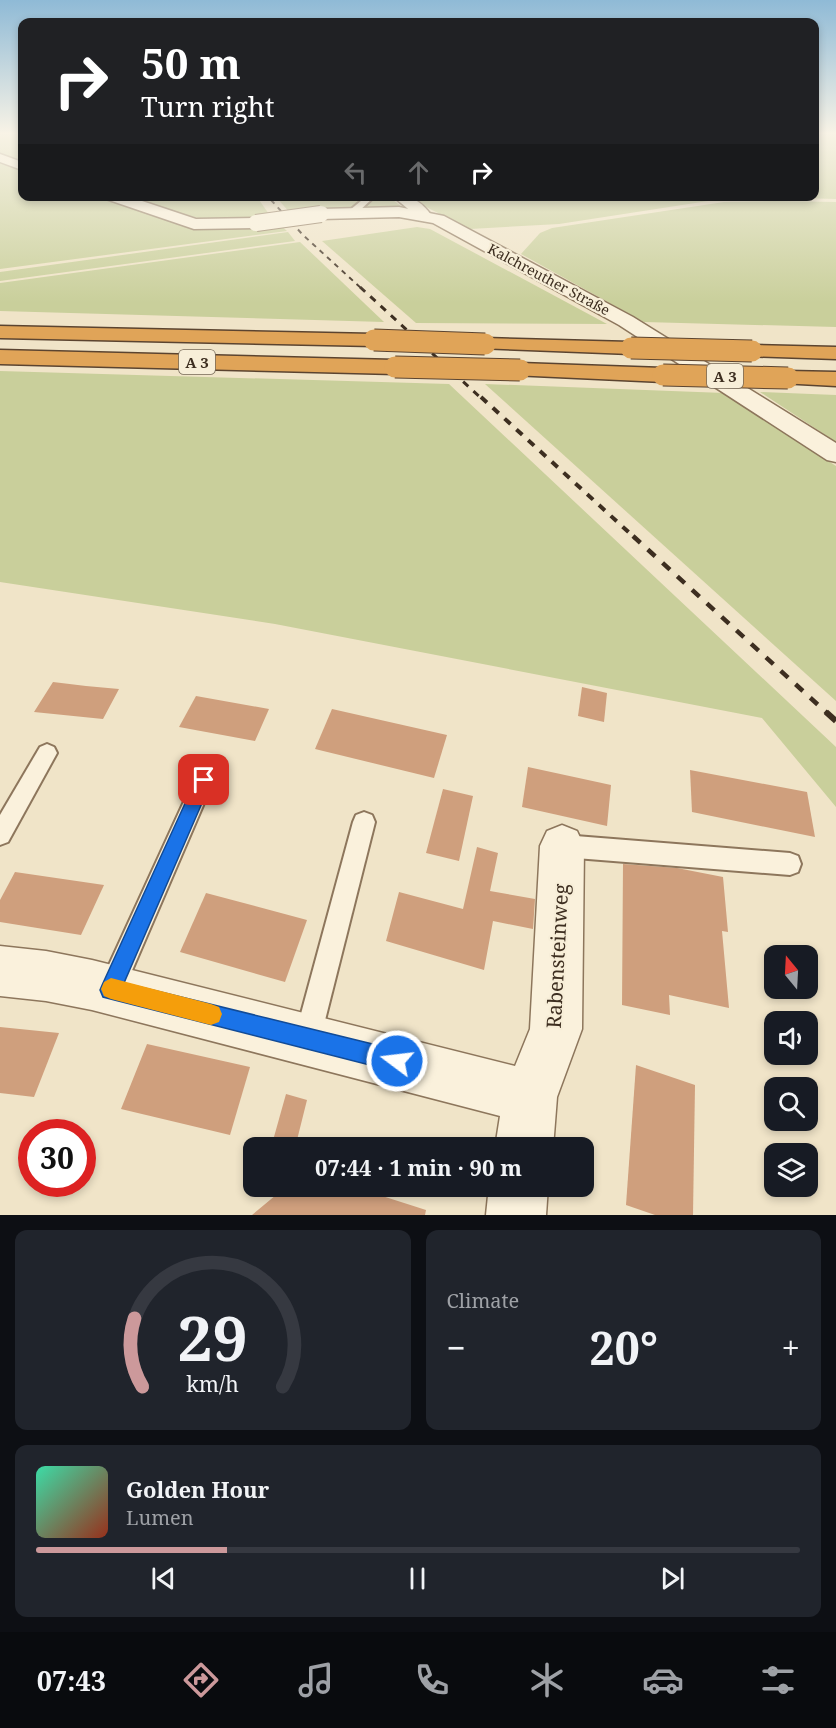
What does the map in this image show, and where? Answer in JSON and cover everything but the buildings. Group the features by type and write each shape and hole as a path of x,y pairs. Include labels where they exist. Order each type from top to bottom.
{"highway":[{"name":"A 3","path":"0,332 836,353"},
{"name":"A 3","path":"0,357 836,379"}],"street":[{"name":"Kalchreuther Straße","path":"126,201 194,224 230,225 353,212 399,212 424,216 454,228 626,321 836,454"},
{"path":"408,201 424,216"},
{"name":"Rabensteinweg","path":"525,1137 530,1097 556,1029 562,846"},
{"path":"0,971 39,973 111,990 308,1037 530,1097"},
{"path":"516,1215 518,1197"}],"lane":[{"path":"353,212 366,201"},
{"path":"0,835 47,753"},
{"path":"111,990 204,780"},
{"path":"308,1037 364,822"},
{"path":"562,846 790,864"}],"green space":[{"path":"0,189 18,189 18,201 112,201 173,222 210,229 278,223 287,231 0,269"},
{"path":"819,189 836,189 836,199 819,199"},
{"path":"138,201 260,201 271,217 226,221 198,218"},
{"path":"280,201 394,201 402,207 338,209 291,214"},
{"path":"414,201 708,201 559,224 470,229"},
{"path":"724,202 836,202 836,327 644,322 521,254 540,233 552,228"},
{"path":"417,227 430,229 607,324 416,323 322,241"},
{"path":"288,232 295,241 0,281 0,272"},
{"path":"300,242 384,322 0,311 0,283"},
{"path":"0,371 449,384 836,747 836,807 762,718 275,624 0,582"},
{"path":"485,384 724,393 836,466 836,701"},
{"path":"760,392 836,395 836,442"}],"railway":[{"path":"272,201 303,235 362,289"},
{"path":"360,287 482,399"},
{"path":"481,397 635,538"},
{"path":"633,536 827,713"},
{"path":"826,712 836,721"}],"slow traffic":[{"path":"111,989 211,1014"}],"route":[{"path":"204,780 111,990 308,1037 397,1061"}]}
